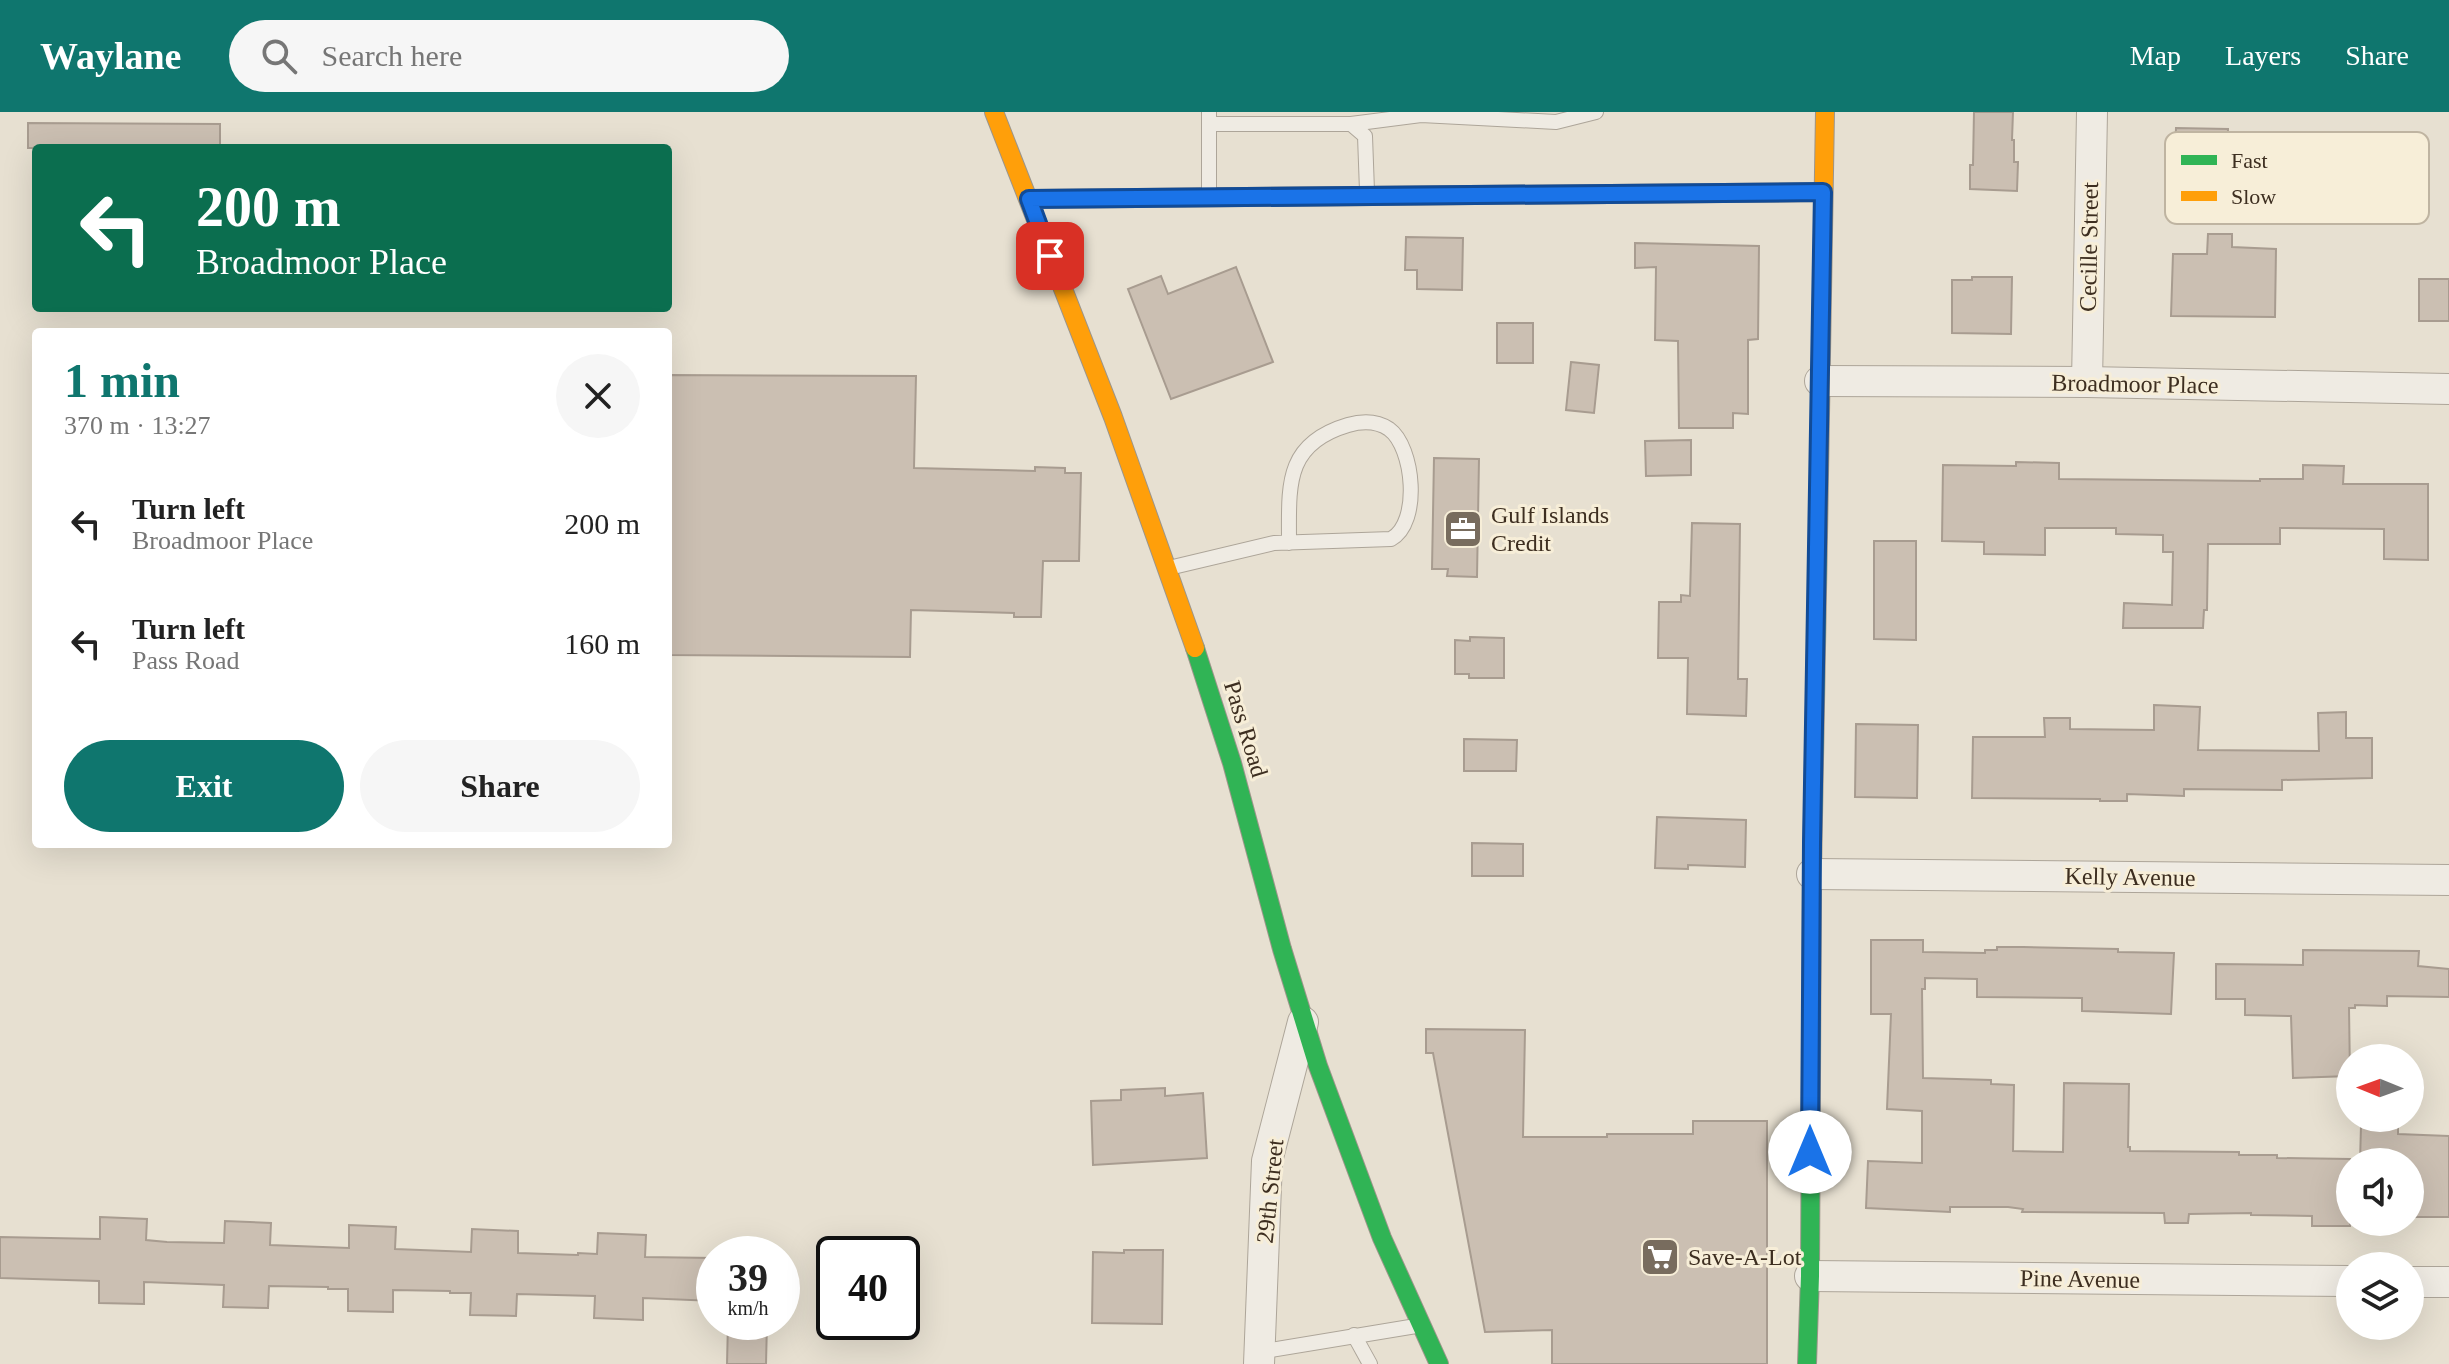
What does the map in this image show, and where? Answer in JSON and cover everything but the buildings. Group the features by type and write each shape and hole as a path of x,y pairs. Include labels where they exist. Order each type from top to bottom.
{"street":[{"name":"Pass Road","path":"994,112 1169,568 1222,729 1303,1020 1355,1171 1439,1364"},
{"path":"1807,1364 1825,112"},
{"name":"Cecille Street","path":"2087,382 2092,112"},
{"path":"1029,199 1823,192"},
{"name":"Broadmoor Place","path":"1820,381 2449,389"},
{"name":"Kelly Avenue","path":"1812,874 2449,880"},
{"name":"29th Street","path":"1259,1358 1267,1161 1303,1020"},
{"name":"Pine Avenue","path":"1810,1276 2336,1281"},
{"path":"2424,1282 2449,1282"}],"lane":[{"path":"1209,197 1209,118 1351,124 1421,115 1556,122 1596,112"},
{"path":"1351,124 1365,136 1367,196"},
{"path":"1169,568 1252,547 1391,539 1398,536 1407,522 1411,499 1406,457 1391,431 1374,422 1353,423 1325,432 1304,448 1294,468 1289,500 1289,543"},
{"path":"1259,1358 1354,1335 1420,1325"},
{"path":"1354,1335 1370,1364"}],"traffic: fast":[{"path":"1029,199 1823,192"},
{"path":"1807,1364 1818,535"},
{"path":"1195,648 1232,763 1282,949 1318,1066 1382,1238 1439,1364"}],"traffic: slow":[{"path":"994,112 1113,417 1195,648"},
{"path":"1818,535 1825,112"}],"place":[{"name":"Gulf Islands Credit","path":"1463,529"},
{"name":"Save-A-Lot","path":"1660,1257"}],"route":[{"path":"1050,256 1029,199 1823,192 1810,1152"}]}
